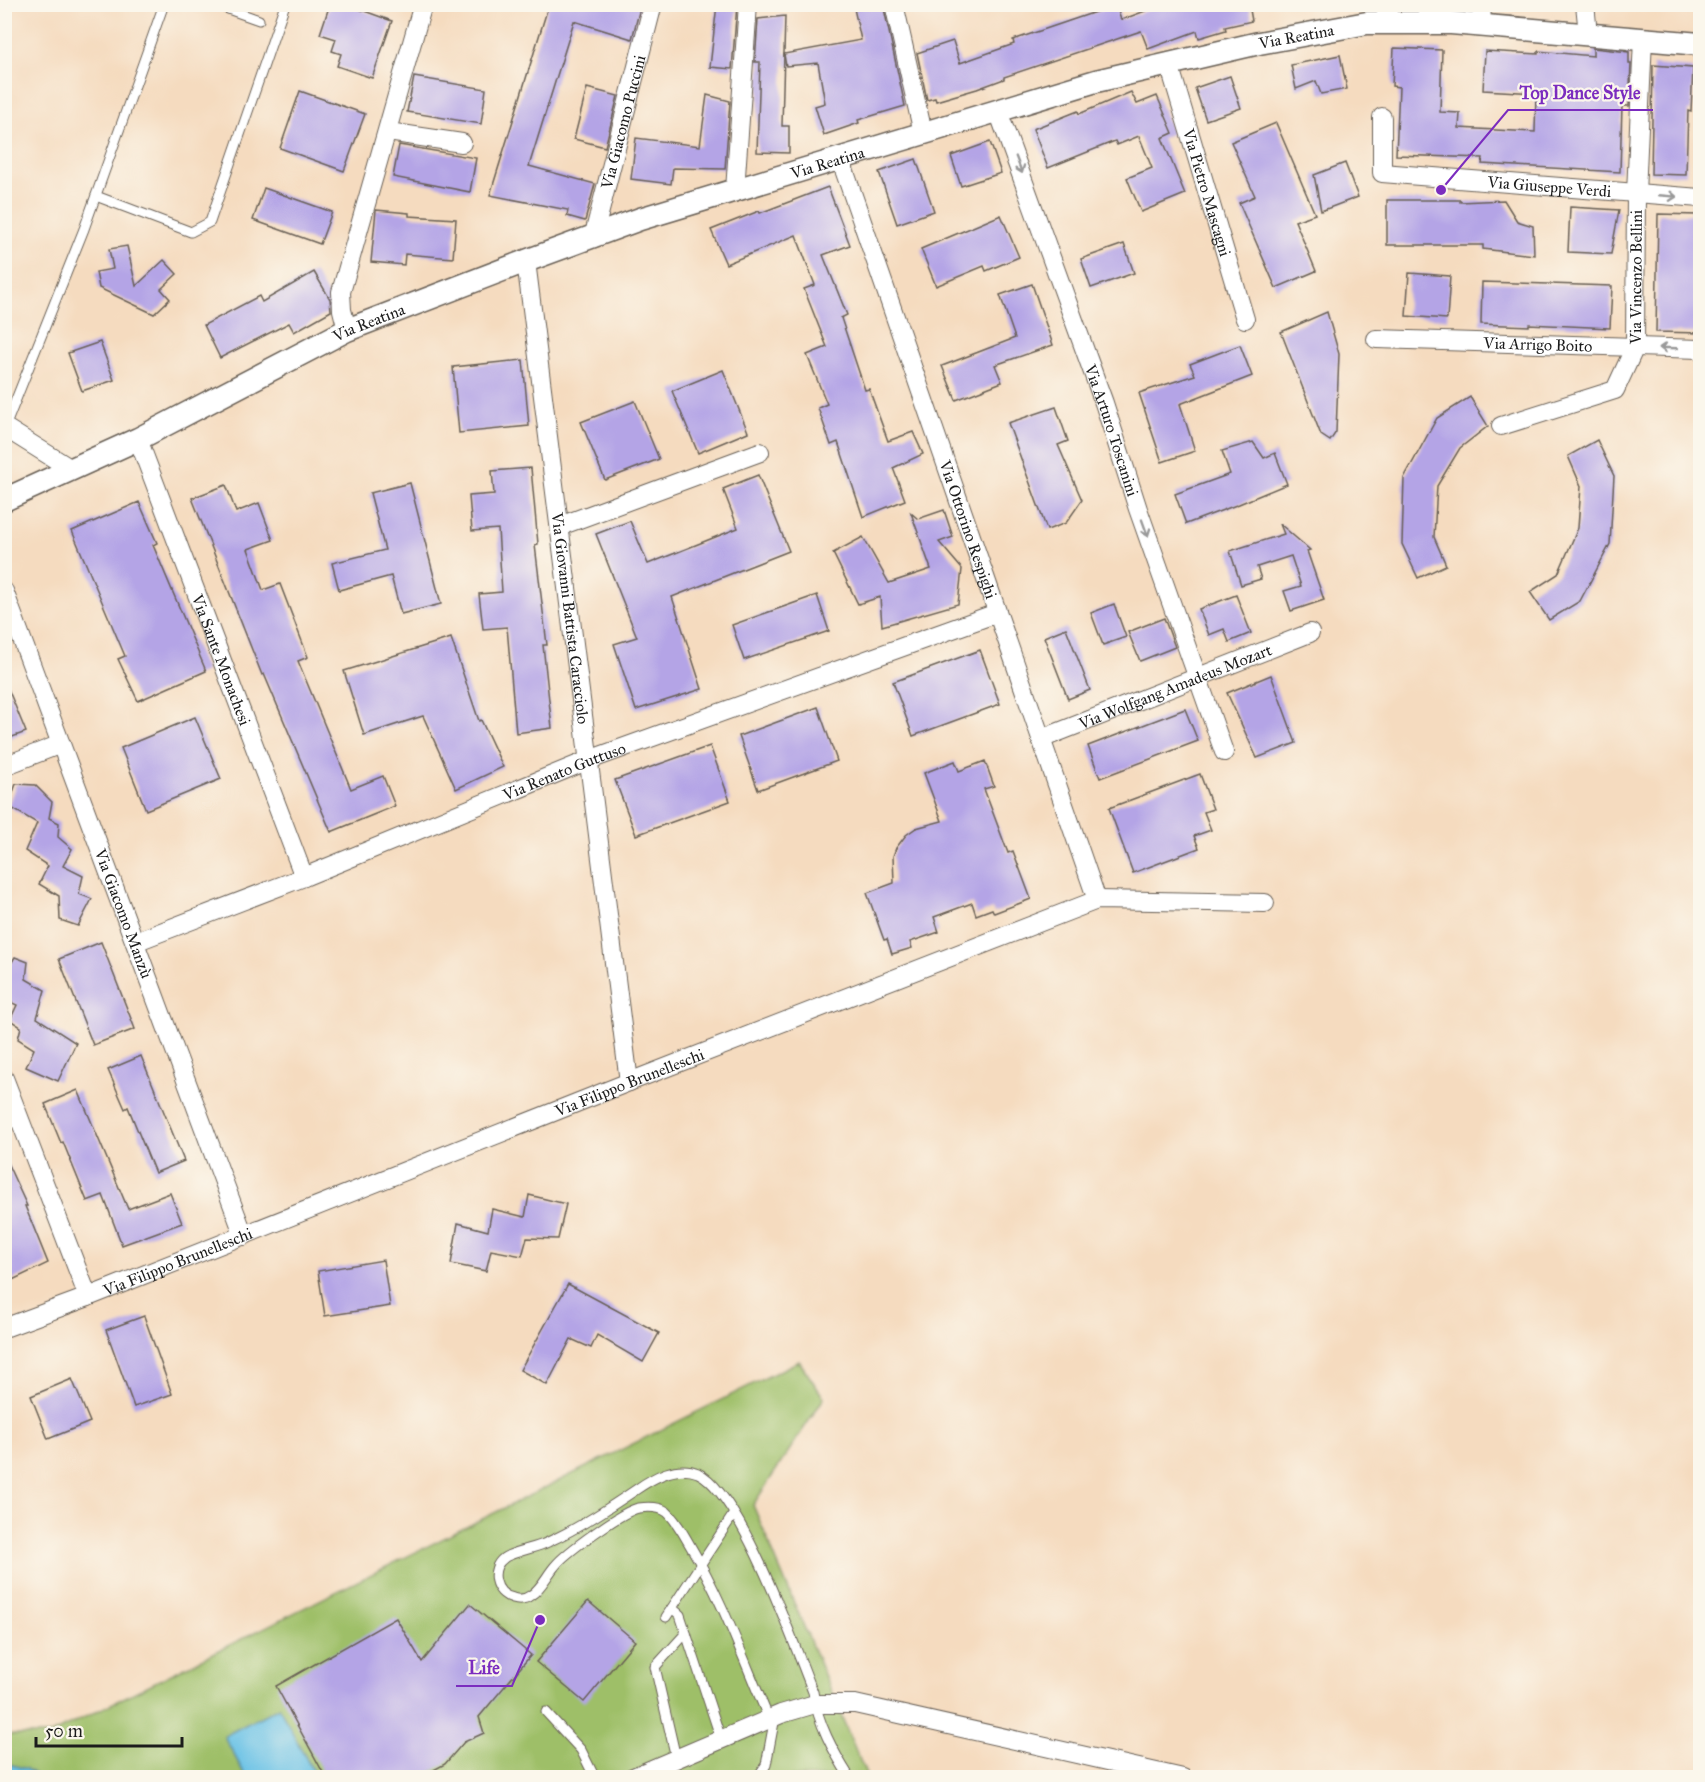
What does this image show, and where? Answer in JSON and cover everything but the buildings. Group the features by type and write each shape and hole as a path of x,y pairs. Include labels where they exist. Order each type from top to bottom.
{"street":[{"path":"347,330 342,310 341,292 423,4"},
{"name":"Via Giacomo Puccini","path":"593,238 652,4"},
{"path":"735,190 748,4"},
{"path":"894,4 923,133"},
{"path":"1585,4 1588,34"},
{"name":"Via Reatina","path":"4,500 138,440 347,330 526,261 640,219 1096,81 1347,25 1389,13 1427,22 1481,15 1588,34 1701,44"},
{"name":"Via Vincenzo Bellini","path":"1501,426 1615,390 1635,347 1636,193 1643,39"},
{"name":"Via Pietro Mascagni","path":"1169,64 1245,319"},
{"name":"Via Arturo Toscanini","path":"998,111 1104,403 1138,508 1224,752"},
{"name":"Via Giuseppe Verdi","path":"1382,117 1382,173 1701,198"},
{"path":"388,132 462,142"},
{"name":"Via Ottorino Respighi","path":"840,158 1096,900"},
{"name":"Via Giovanni Battista Caracciolo","path":"526,261 629,1082"},
{"name":"Via Arrigo Boito","path":"1376,339 1701,349"},
{"path":"5,427 71,470"},
{"name":"Via Sante Monachesi","path":"138,440 304,878"},
{"path":"560,526 760,452"},
{"name":"Via Giacomo Manzù","path":"4,591 244,1236"},
{"name":"Via Renato Guttuso","path":"135,942 304,878 589,760 997,613"},
{"name":"Via Wolfgang Amadeus Mozart","path":"1041,739 1310,633"},
{"path":"4,766 61,744"},
{"name":"Via Filippo Brunelleschi","path":"4,1328 244,1236 629,1082 1096,900 1265,903"},
{"path":"4,1078 88,1297"},
{"path":"631,1778 772,1718 815,1704 855,1704 1183,1778"}],"lane":[{"path":"5,427 96,196 164,4"},
{"path":"214,4 259,20"},
{"path":"96,196 191,232 210,222 285,4"},
{"path":"757,1778 766,1765 772,1718 712,1583 679,1527 666,1510 637,1508 614,1520 571,1550 555,1565 532,1595 525,1598 509,1597 498,1587 495,1580 498,1565 508,1554 538,1547 564,1535 652,1478 678,1470 698,1473 720,1491 750,1540 813,1692 831,1749 850,1778"},
{"path":"666,1617 733,1515"},
{"path":"672,1608 680,1615 721,1739"},
{"path":"676,1758 655,1667 686,1633"},
{"path":"546,1712 581,1750 595,1778"}],"green space":[{"path":"799,1361 824,1398 753,1505 867,1777 5,1778 5,1735 49,1735"}],"water":[{"path":"279,1707 316,1777 246,1777 224,1736"},
{"path":"5,1763 26,1769 39,1777 5,1777"}],"place":[{"name":"Top Dance Style","path":"1441,190"},
{"name":"Life","path":"540,1620"}]}
